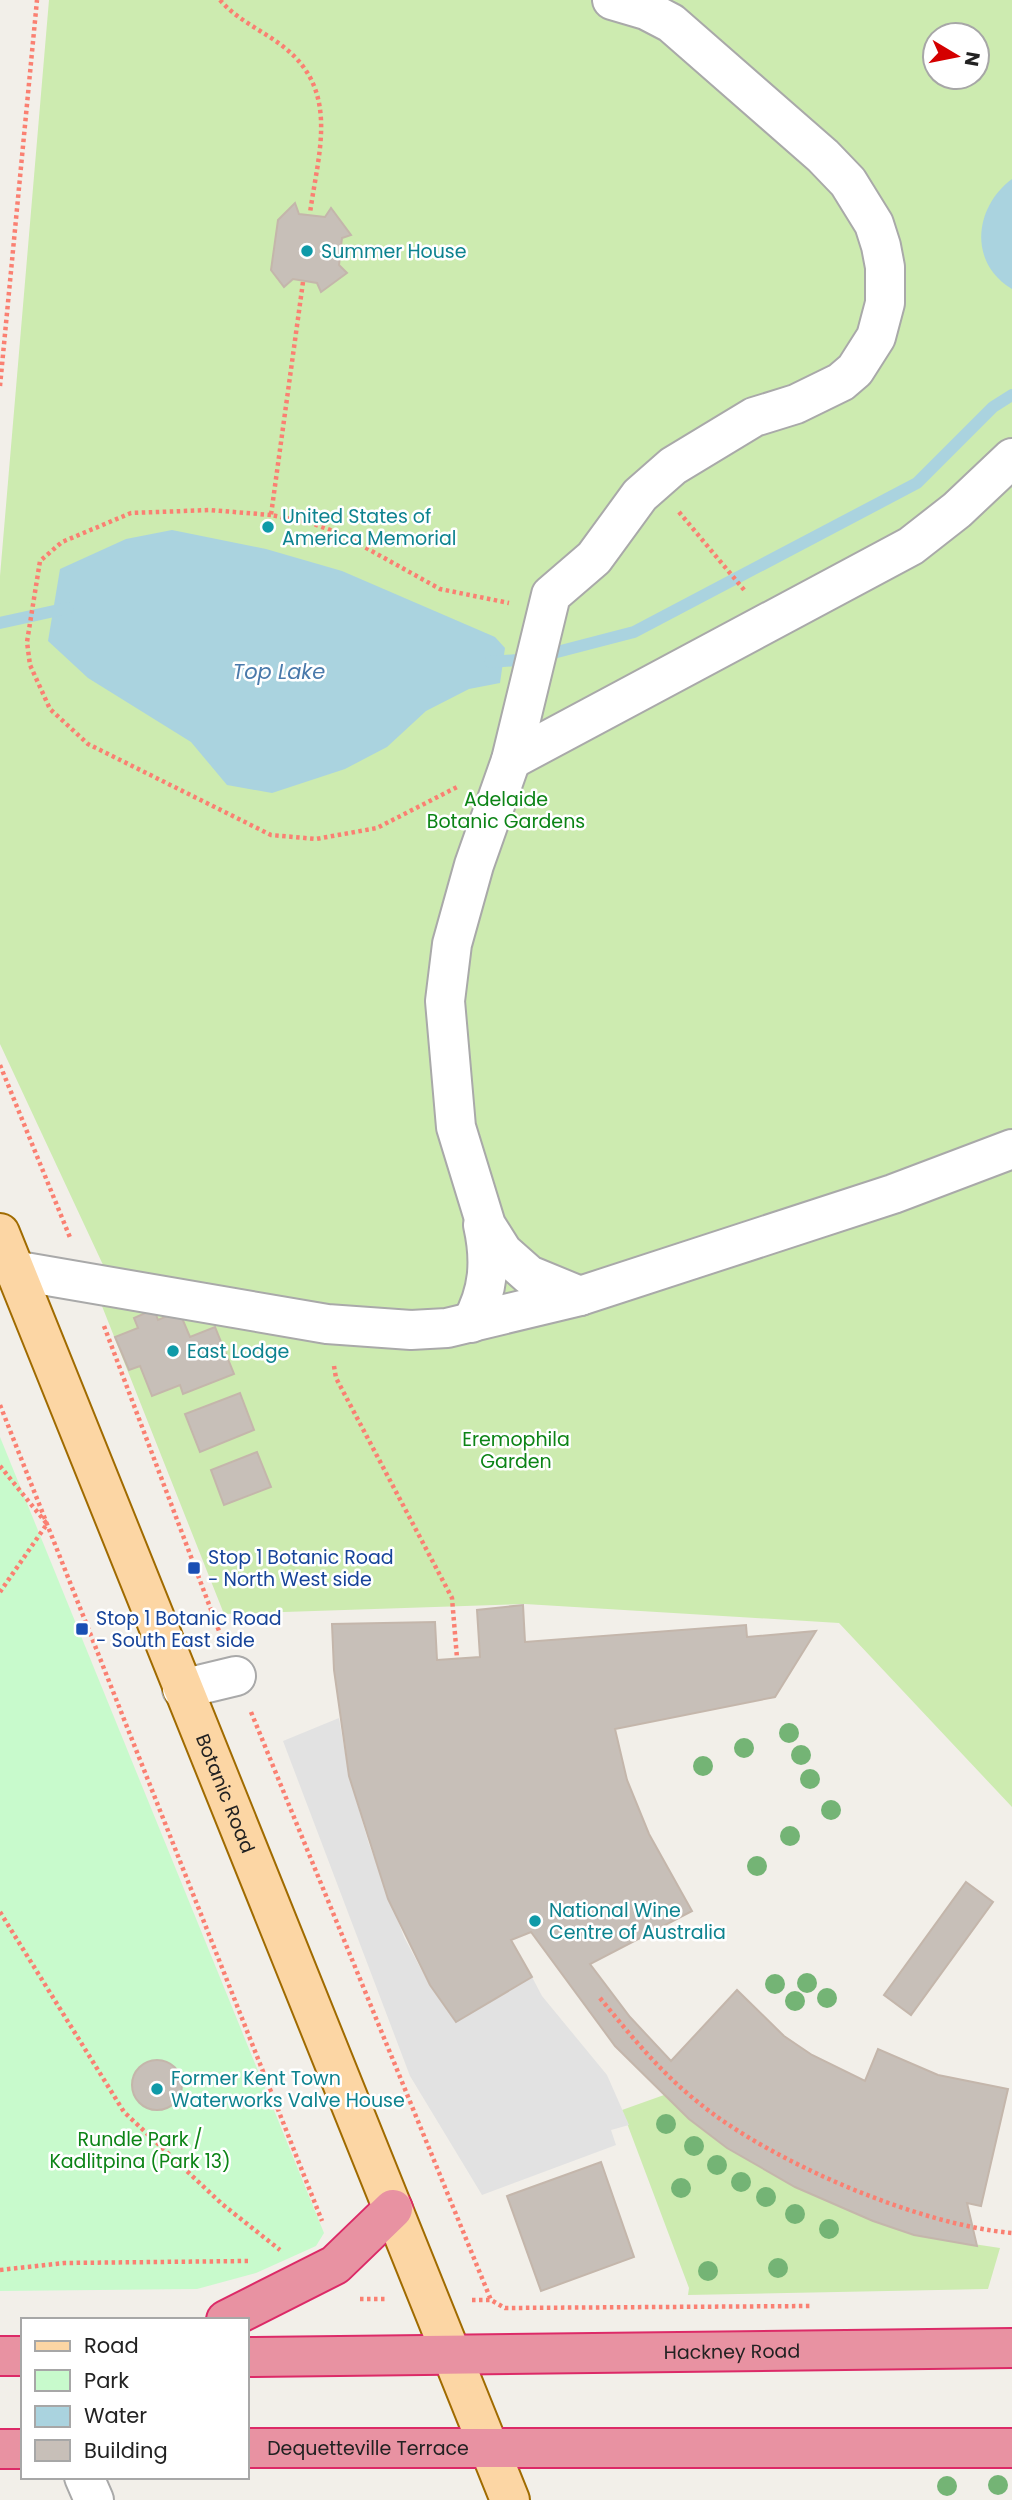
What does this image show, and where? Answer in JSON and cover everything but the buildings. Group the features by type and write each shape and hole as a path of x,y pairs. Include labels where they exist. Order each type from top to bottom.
{"highway":[{"path":"230,2318 335,2265 393,2209"},
{"name":"Hackney Road","path":"452,2355 1012,2348"},
{"path":"248,2357 452,2355"},
{"path":"0,2356 21,2356"},
{"name":"Dequetteville Terrace","path":"248,2448 490,2448"},
{"path":"490,2448 1012,2448"},
{"path":"0,2449 21,2449"}],"main road":[{"name":"Botanic Road","path":"0,1233 510,2500"}],"street":[{"path":"471,1323 485,1292 489,1265 478,1206 456,1128 452,1102 446,976 474,865 511,760 551,596 594,558 621,518 653,481 735,427 823,393 855,370 876,337 881,320 885,267 874,224 863,204 823,156 671,23 646,10 612,0"},
{"path":"511,760 911,546 957,510 1012,458"},
{"path":"13,1270 327,1324 429,1330 471,1323 580,1296 893,1194 1012,1149"},
{"path":"478,1206 492,1237 513,1263 540,1281 580,1296"},
{"path":"182,1689 236,1676"},
{"path":"85,2479 94,2500"}],"path":[{"path":"0,386 37,0"},
{"path":"220,0 228,10 287,49 316,85 321,104 321,122 310,214"},
{"path":"271,514 303,282"},
{"path":"653,481 751,597"},
{"path":"511,760 377,828 316,839 271,835 88,744 50,709 30,665 27,642 40,561 62,542 131,513 210,510 271,514 311,523 341,534 440,589 514,603 551,596"},
{"path":"327,1324 336,1378 452,1598 457,1658"},
{"path":"0,1405 323,2223"},
{"path":"0,1466 47,1524"},
{"path":"0,1592 47,1524"},
{"path":"0,1912 124,2112 222,2204 284,2252"},
{"path":"600,1998 671,2079 700,2105 746,2136 836,2182 955,2224 1012,2232"},
{"path":"0,2270 64,2263 253,2261"},
{"path":"491,2300 505,2308 820,2306"}],"green space":[{"name":"Adelaide Botanic Gardens","path":"49,0 1012,0 1012,1807 839,1623 525,1604 224,1614 98,1296 104,1267 0,1044 0,576"},
{"name":"Rundle Park / Kadlitpina (Park 13)","path":"0,1437 324,2233 316,2246 256,2273 197,2289 0,2291"},
{"path":"664,2095 727,2148 873,2221 914,2235 1000,2248 988,2289 688,2295 689,2288 622,2110"}],"shaded area":[{"path":"339,1718 349,1776 369,1844 404,1937 430,1986 456,2022 532,1977 542,1996 607,2075 629,2125 611,2130 616,2145 482,2195 410,2076 283,1741"}],"water":[{"path":"1012,179 1012,289 998,278 988,265 981,235 990,204"},
{"name":"Top Lake","path":"172,530 266,549 342,571 495,637 505,648 500,683 469,689 426,711 387,747 345,769 272,793 227,785 191,742 88,678 48,641 60,569 126,539"}],"waterway":[{"path":"490,662 530,659 634,632 917,483 993,407 1012,395"},
{"path":"0,623 68,608"}],"place":[{"name":"Summer House","path":"307,251"},
{"name":"United States of America Memorial","path":"268,527"},
{"name":"East Lodge","path":"173,1351"},
{"name":"Stop 1 Botanic Road - North West side","path":"194,1568"},
{"name":"Stop 1 Botanic Road - South East side","path":"82,1629"},
{"name":"National Wine Centre of Australia","path":"535,1921"},
{"name":"Former Kent Town Waterworks Valve House","path":"157,2089"}],"park label":[{"name":"Eremophila Garden","path":"516,1450"}]}
